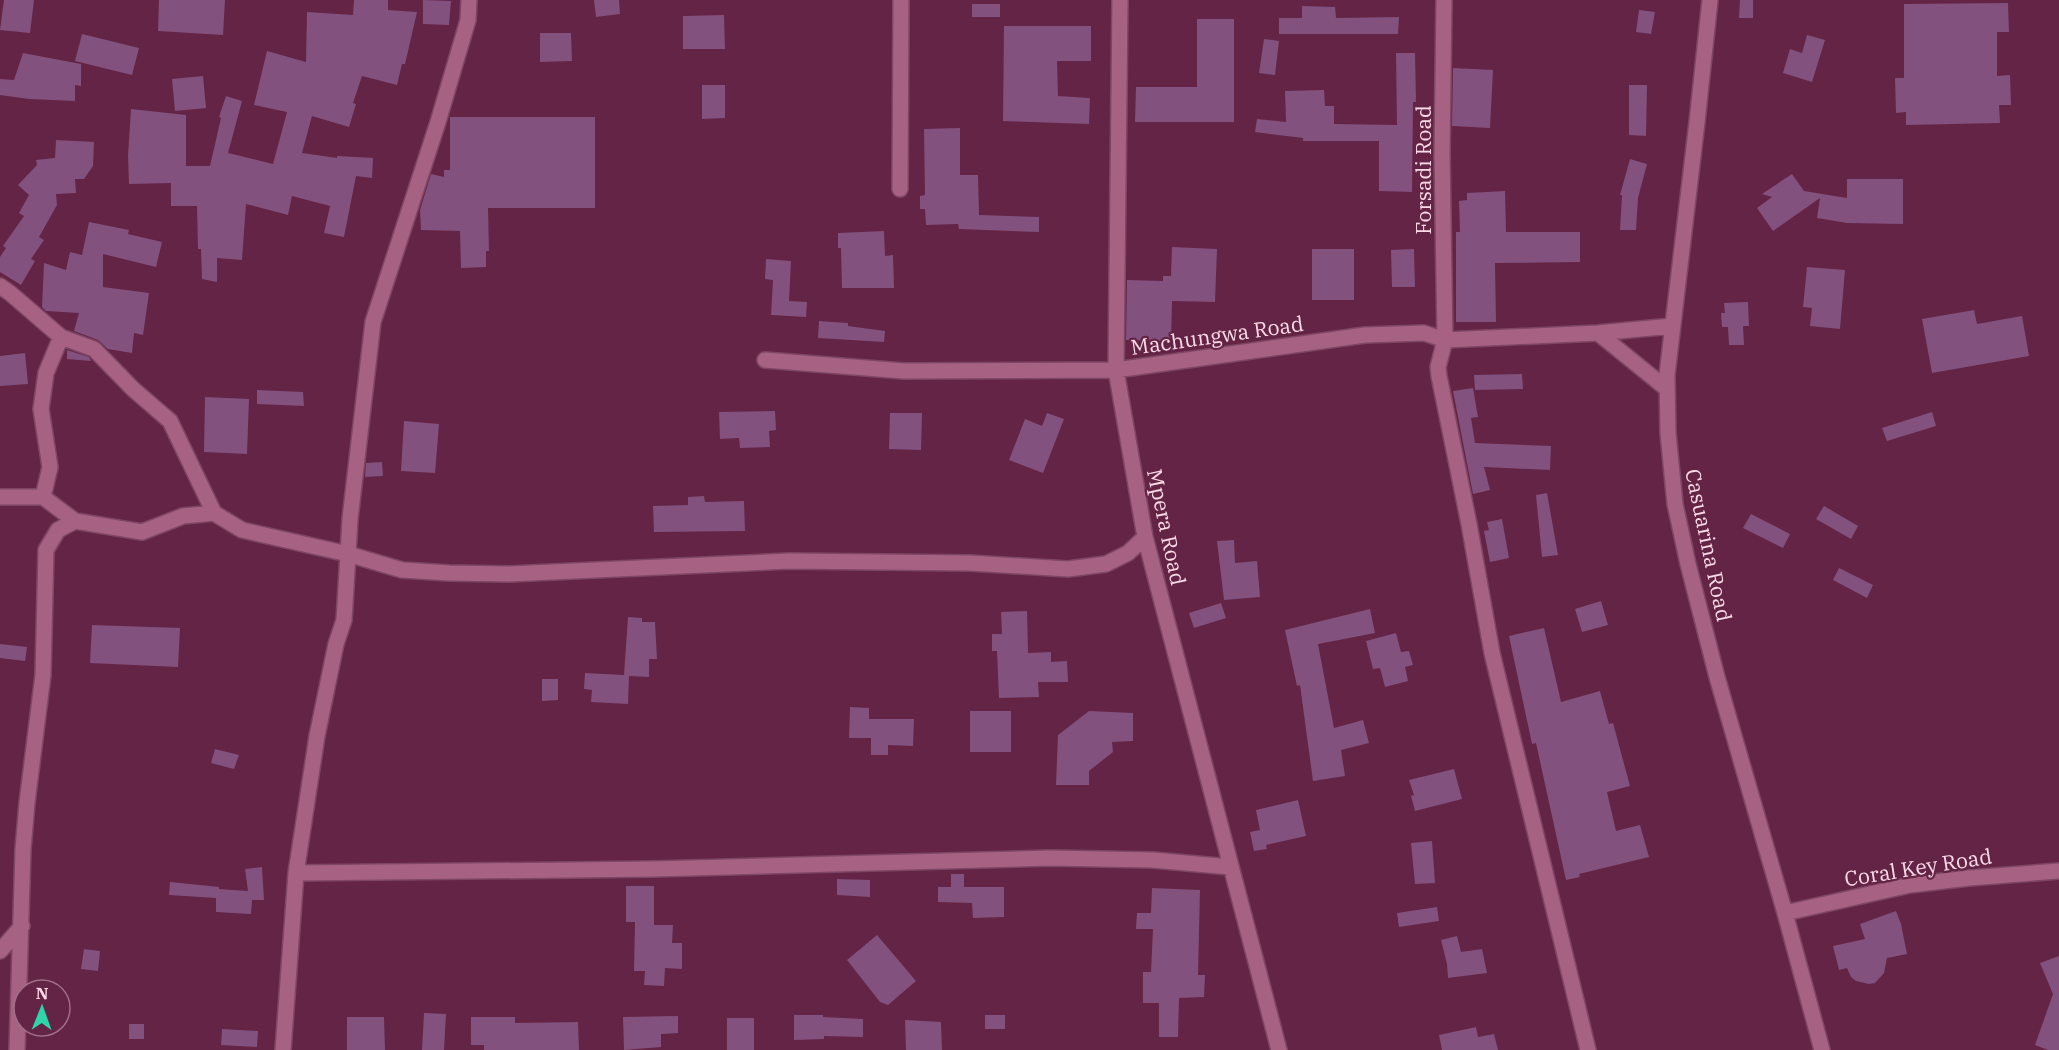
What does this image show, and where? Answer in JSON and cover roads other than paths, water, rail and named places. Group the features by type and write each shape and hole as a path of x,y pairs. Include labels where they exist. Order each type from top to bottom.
{"street":[{"path":"283,1050 296,873 317,736 336,644 344,620 352,508 373,322 441,111 468,20 469,0"},
{"path":"900,189 901,0"},
{"name":"Mpera Road","path":"1120,0 1116,370 1145,537 1279,1050"},
{"name":"Forsadi Road","path":"1444,0 1442,154 1445,340 1438,367 1439,376 1492,653 1588,1050"},
{"name":"Casuarina Road","path":"1710,0 1698,122 1672,326 1667,389 1668,433 1675,504 1717,678 1822,1050"},
{"path":"0,286 10,292 61,337 94,349 133,389 170,421 214,513 242,530 348,554 402,570 509,574 789,561 970,563 1068,569 1106,564 1128,553 1145,537"},
{"name":"Machungwa Road","path":"765,360 904,370 1116,370 1365,335 1424,333 1445,340 1598,333 1672,326"},
{"path":"1598,333 1667,389"},
{"path":"43,497 50,467 41,409 46,373 61,337"},
{"path":"0,497 43,497 75,521 142,532 183,516 214,513"},
{"path":"17,1050 24,849 27,803 43,675 46,550 58,530 75,521"},
{"path":"296,873 654,869 1050,858 1153,860 1230,867"},
{"name":"Coral Key Road","path":"1785,913 1910,885 2059,871"},
{"path":"0,951 22,926"}]}
